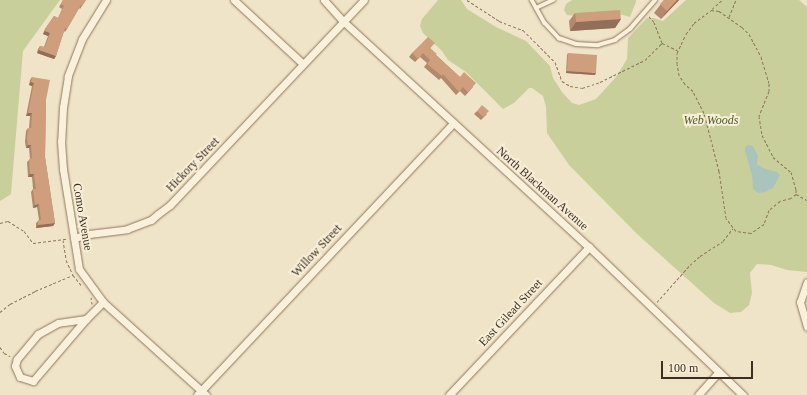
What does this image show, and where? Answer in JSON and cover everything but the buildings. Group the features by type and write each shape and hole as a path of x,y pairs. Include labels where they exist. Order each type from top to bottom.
{"street":[{"name":"Como Avenue","path":"106,0 82,39 68,76 64,96 61,152 80,269 103,302 201,394"},
{"path":"234,0 303,64"},
{"name":"North Blackman Avenue","path":"324,0 344,22 653,307 743,395"},
{"path":"344,22 364,0"},
{"name":"Hickory Street","path":"74,238 89,234 127,229 144,223 170,205 344,22"},
{"name":"Willow Street","path":"201,394 453,123"},
{"name":"East Gilead Street","path":"449,395 589,247"},
{"path":"807,282 800,302 807,327"},
{"path":"86,319 58,323 38,334 17,359 15,366 20,377 33,381 86,319 103,302"},
{"path":"698,395 719,372"}],"lane":[{"path":"532,0 545,23 559,38 576,44 598,45 615,40 630,29 655,0"},
{"path":"536,8 552,0"}],"path":[{"path":"722,0 694,23 686,34 678,50 677,64 679,75 685,84 693,91 704,113 719,171 726,218 733,227 741,232 750,233 764,224 768,210 780,201 792,198 796,194"},
{"path":"729,18 736,0"},
{"path":"711,10 719,11 749,34 761,58 770,83 769,91 761,108 760,125 766,146 773,157 791,172 796,194 807,200"},
{"path":"662,43 678,50"},
{"path":"0,223 8,221 24,231 33,243 74,238"},
{"path":"653,307 690,265 700,256 723,241 733,227"},
{"path":"0,312 10,304 35,291 73,275"},
{"path":"0,347 4,353 17,359"}],"green space":[{"path":"0,0 60,0 23,51 11,194 0,201"},
{"name":"Web Woods","path":"438,0 461,0 467,9 496,27 526,41 550,66 553,78 562,92 572,103 579,105 596,99 616,77 627,59 628,38 647,18 654,18 663,21 686,0 799,0 807,7 807,272 787,270 771,265 757,264 750,273 752,293 749,305 741,312 730,313 714,303 637,234 569,165 547,133 546,107 543,96 532,88 529,88 514,103 503,109 466,72 448,60 442,51 423,33 420,26 422,19"},
{"path":"572,0 636,0 636,2 630,17 616,13 576,16 567,15 564,10 566,4"}],"water":[{"path":"748,145 753,146 758,156 757,164 763,168 777,172 780,175 773,188 765,192 758,193 753,189 752,175 745,151 745,147"}]}
